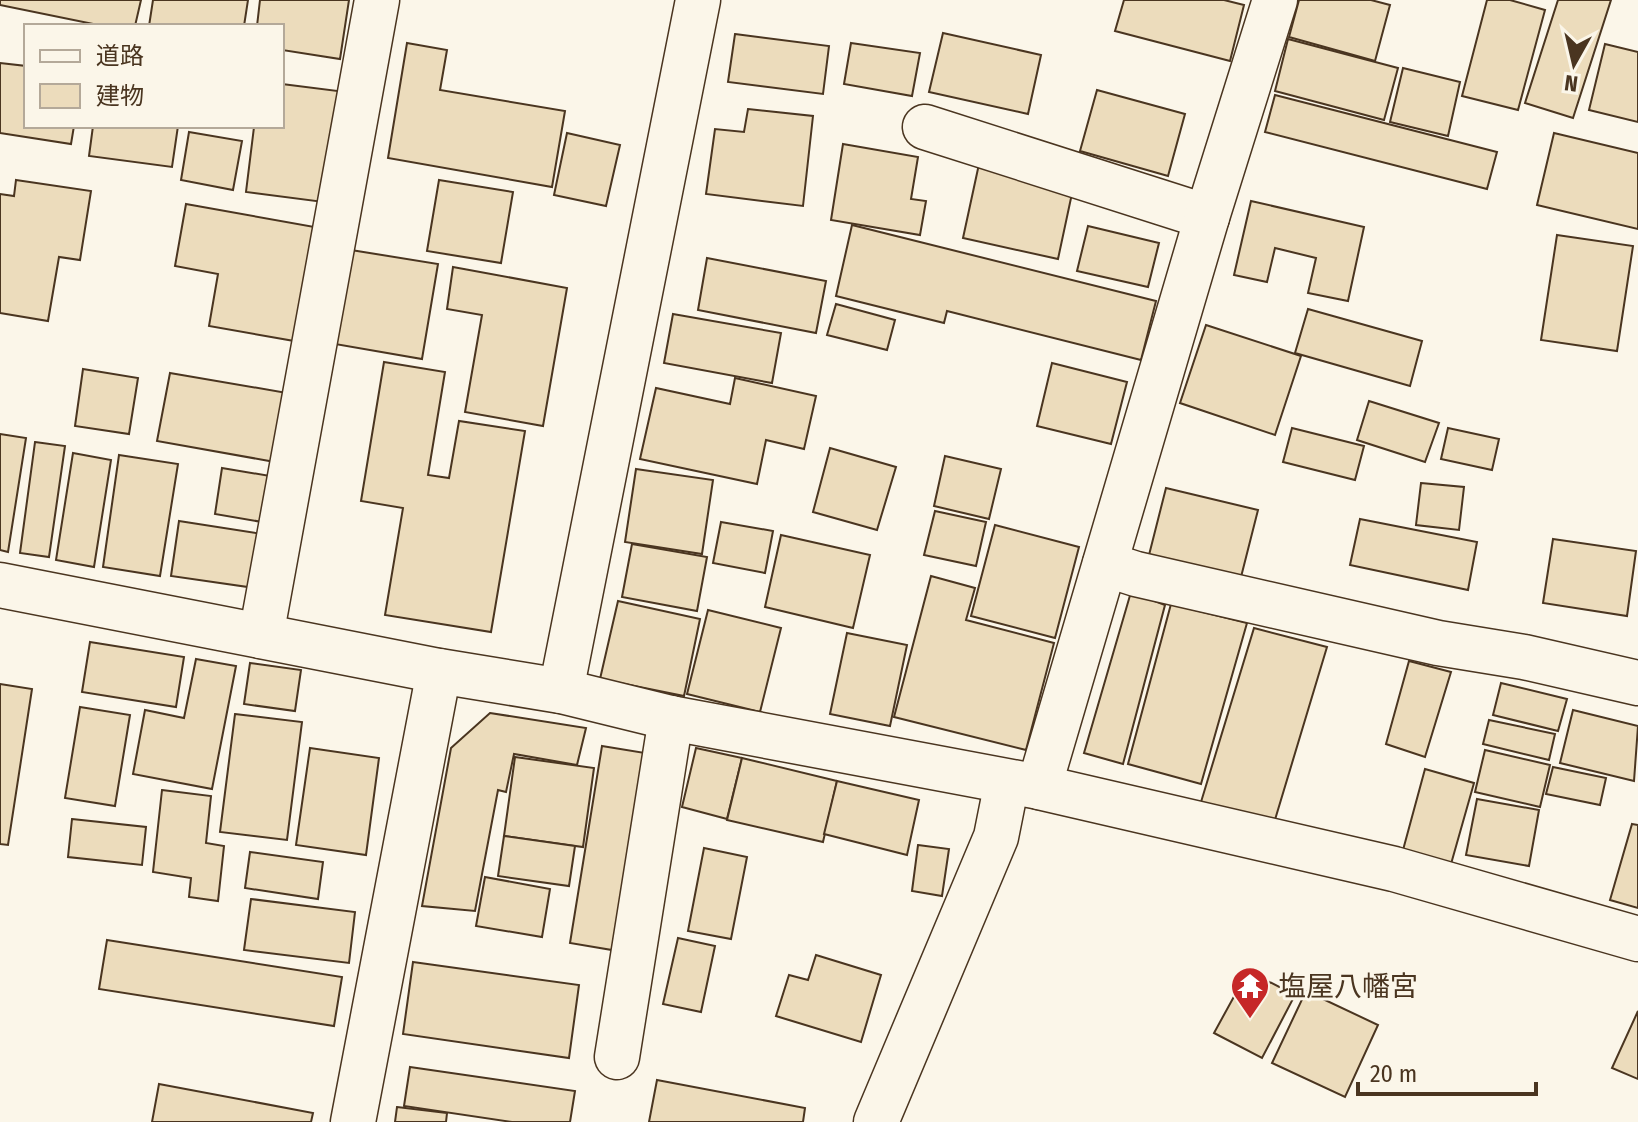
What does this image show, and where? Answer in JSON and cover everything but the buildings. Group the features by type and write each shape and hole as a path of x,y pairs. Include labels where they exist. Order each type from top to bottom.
{"street":[{"path":"261,636 377,0"},
{"path":"561,691 698,0"},
{"path":"876,1122 996,837 1023,784 1105,564 1207,217 1275,0"},
{"path":"925,127 1207,217"},
{"path":"1105,564 1136,574 1438,643 1524,657 1638,683"},
{"path":"0,585 439,671 561,691 671,718 1023,784 1394,869 1638,939"},
{"path":"353,1122 439,671"},
{"path":"617,1057 671,718"}],"place":[{"name":"塩屋八幡宮","path":"1250,1020"}]}
